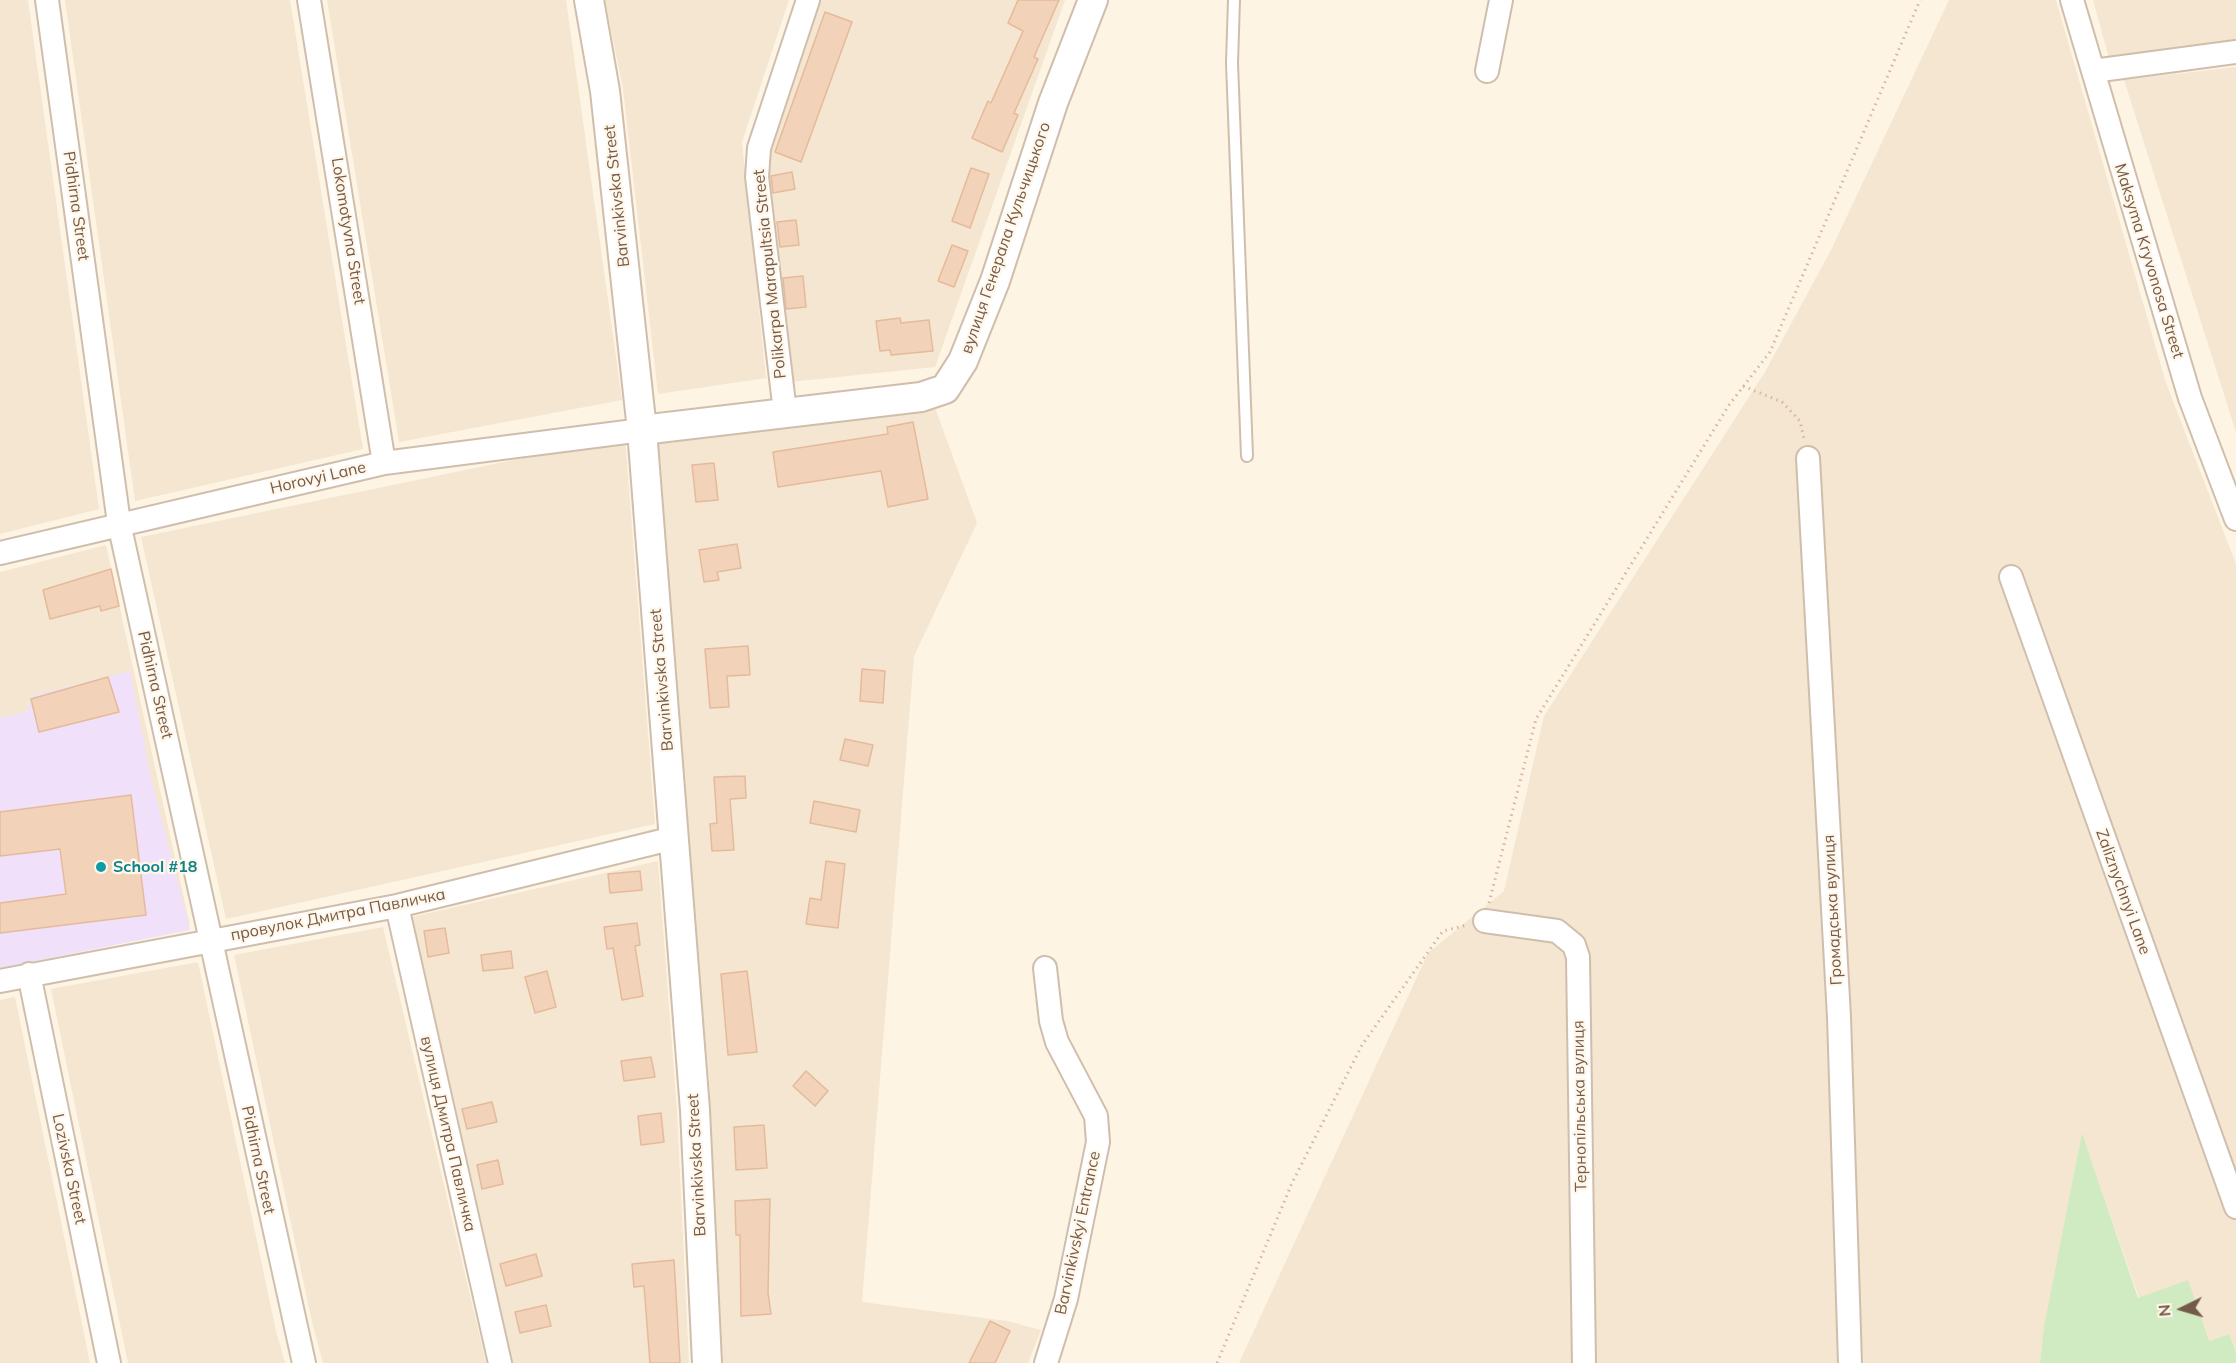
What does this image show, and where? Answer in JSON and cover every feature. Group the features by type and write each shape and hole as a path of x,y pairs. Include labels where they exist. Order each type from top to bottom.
{"street":[{"name":"Pidhirna Street","path":"47,0 119,523 304,1363"},
{"name":"Lokomotyvna Street","path":"309,0 384,463"},
{"name":"Barvinkivska Street","path":"589,0 605,91 642,430 695,1110 707,1363"},
{"name":"Polikarpa Marapultsia Street","path":"785,412 757,177 759,148 808,0"},
{"name":"вулиця Генерала Кульчицького","path":"642,430 921,397 945,389 963,361 995,281 1053,103 1093,0"},
{"path":"1487,71 1501,0"},
{"name":"Maksyma Kryvonosa Street","path":"2072,0 2190,398 2236,519"},
{"path":"2093,71 2236,52"},
{"name":"Horovyi Lane","path":"0,553 119,523 384,463 642,430"},
{"name":"Громадська вулиця","path":"1808,458 1839,1017 1850,1363"},
{"name":"Zaliznychnyi Lane","path":"2010,576 2236,1207"},
{"name":"провулок Дмитра Павличка","path":"0,981 397,906 674,838"},
{"name":"вулиця Дмитра Павличка","path":"397,906 500,1363"},
{"name":"Тернопільська вулиця","path":"1485,921 1557,932 1574,945 1578,957 1584,1363"},
{"name":"Barvinkivskyi Entrance","path":"1045,968 1050,1022 1065,1061 1088,1098 1096,1116 1098,1143 1066,1299 1046,1363"},
{"name":"Lozivska Street","path":"29,974 109,1363"}],"lane":[{"path":"1234,0 1232,63 1246,456"}],"path":[{"path":"1217,1363 1292,1183 1362,1045 1443,931 1485,921 1536,719 1729,405 1770,352 1920,0"},
{"path":"1743,386 1782,402 1794,414 1800,421 1808,458"}],"shaded area":[{"path":"0,0 28,0 99,509 0,534"},
{"path":"65,0 290,0 363,449 135,501"},
{"path":"327,0 566,0 622,400 399,442"},
{"path":"605,0 789,0 742,142 766,378 658,394 623,89"},
{"path":"820,0 1065,0 935,367 790,382 764,189 766,151"},
{"path":"1949,0 2056,0 2166,383 2236,564 2236,1352 2229,1334 2209,1341 2139,1298 2082,1134 2044,1326 2040,1363 1239,1363 1428,953 1504,891 1544,716 1765,372 1831,250"},
{"path":"2093,0 2236,0 2236,41 2109,58"},
{"path":"2236,67 2236,432 2124,80"},
{"path":"934,405 977,523 914,656 862,1302 1007,1321 1041,1330 1028,1363 721,1363 709,1079 652,437"},
{"path":"625,437 655,824 226,919 141,537"},
{"path":"106,545 190,926 0,962 0,572"},
{"path":"130,671 151,778 190,930 0,968 0,718 28,711 31,696"},
{"path":"658,861 677,1112 689,1363 506,1363 407,918"},
{"path":"383,927 486,1363 323,1363 312,1322 234,955"},
{"path":"198,962 276,1331 285,1363 128,1363 51,989"},
{"path":"15,997 90,1363 0,1363 0,1000"}],"green space":[{"path":"2082,1133 2138,1298 2188,1280 2209,1341 2229,1334 2236,1352 2236,1363 2040,1363 2044,1326"}],"building":[{"path":"1018,0 1059,0 1034,57 1038,59 1014,113 1018,115 1002,152 972,138 988,101 991,103 1023,31 1008,23"},
{"path":"825,12 852,22 801,162 775,152"},
{"path":"971,168 989,174 970,228 952,221"},
{"path":"792,172 795,189 773,193 771,176"},
{"path":"796,220 799,245 780,247 777,222"},
{"path":"952,245 968,251 954,287 938,281"},
{"path":"803,276 806,307 786,309 783,278"},
{"path":"900,318 901,323 929,320 933,351 891,355 890,350 880,351 876,321"},
{"path":"913,422 928,499 888,507 881,471 778,487 773,452 888,434 887,427"},
{"path":"714,463 718,500 696,502 692,465"},
{"path":"737,544 741,568 717,572 719,580 704,582 699,550"},
{"path":"111,569 119,606 101,611 100,606 50,619 43,590"},
{"path":"748,646 750,675 727,676 729,707 710,708 705,649"},
{"path":"862,669 885,671 883,703 860,701"},
{"path":"108,677 119,712 39,732 31,699"},
{"path":"845,739 873,745 868,766 840,760"},
{"path":"745,776 746,798 730,799 734,850 712,851 710,824 717,823 714,777"},
{"name":"School #18","path":"131,795 146,915 0,933 0,903 66,894 60,849 0,856 0,812"},
{"path":"814,801 860,810 856,832 810,823"},
{"path":"826,861 845,864 838,928 806,924 810,898 821,900"},
{"path":"640,871 642,890 610,893 608,874"},
{"path":"637,923 640,945 635,946 643,996 622,1000 613,948 607,949 604,927"},
{"path":"445,928 449,953 428,957 424,931"},
{"path":"511,951 513,968 483,971 481,955"},
{"path":"547,971 556,1007 535,1013 525,977"},
{"path":"747,971 757,1052 728,1055 721,974"},
{"path":"651,1057 655,1077 624,1081 621,1061"},
{"path":"806,1071 828,1091 815,1106 793,1086"},
{"path":"492,1102 497,1122 467,1129 462,1109"},
{"path":"661,1113 664,1142 641,1145 638,1116"},
{"path":"764,1125 767,1168 736,1170 734,1127"},
{"path":"498,1160 503,1184 482,1189 477,1165"},
{"path":"770,1199 768,1293 771,1314 741,1316 740,1235 736,1235 735,1201"},
{"path":"536,1254 542,1276 506,1286 500,1264"},
{"path":"674,1260 680,1363 650,1363 644,1286 634,1287 632,1264"},
{"path":"546,1305 551,1326 520,1333 515,1312"},
{"path":"990,1321 1010,1331 995,1363 969,1363"}],"place":[{"name":"School #18","path":"101,867"}]}
